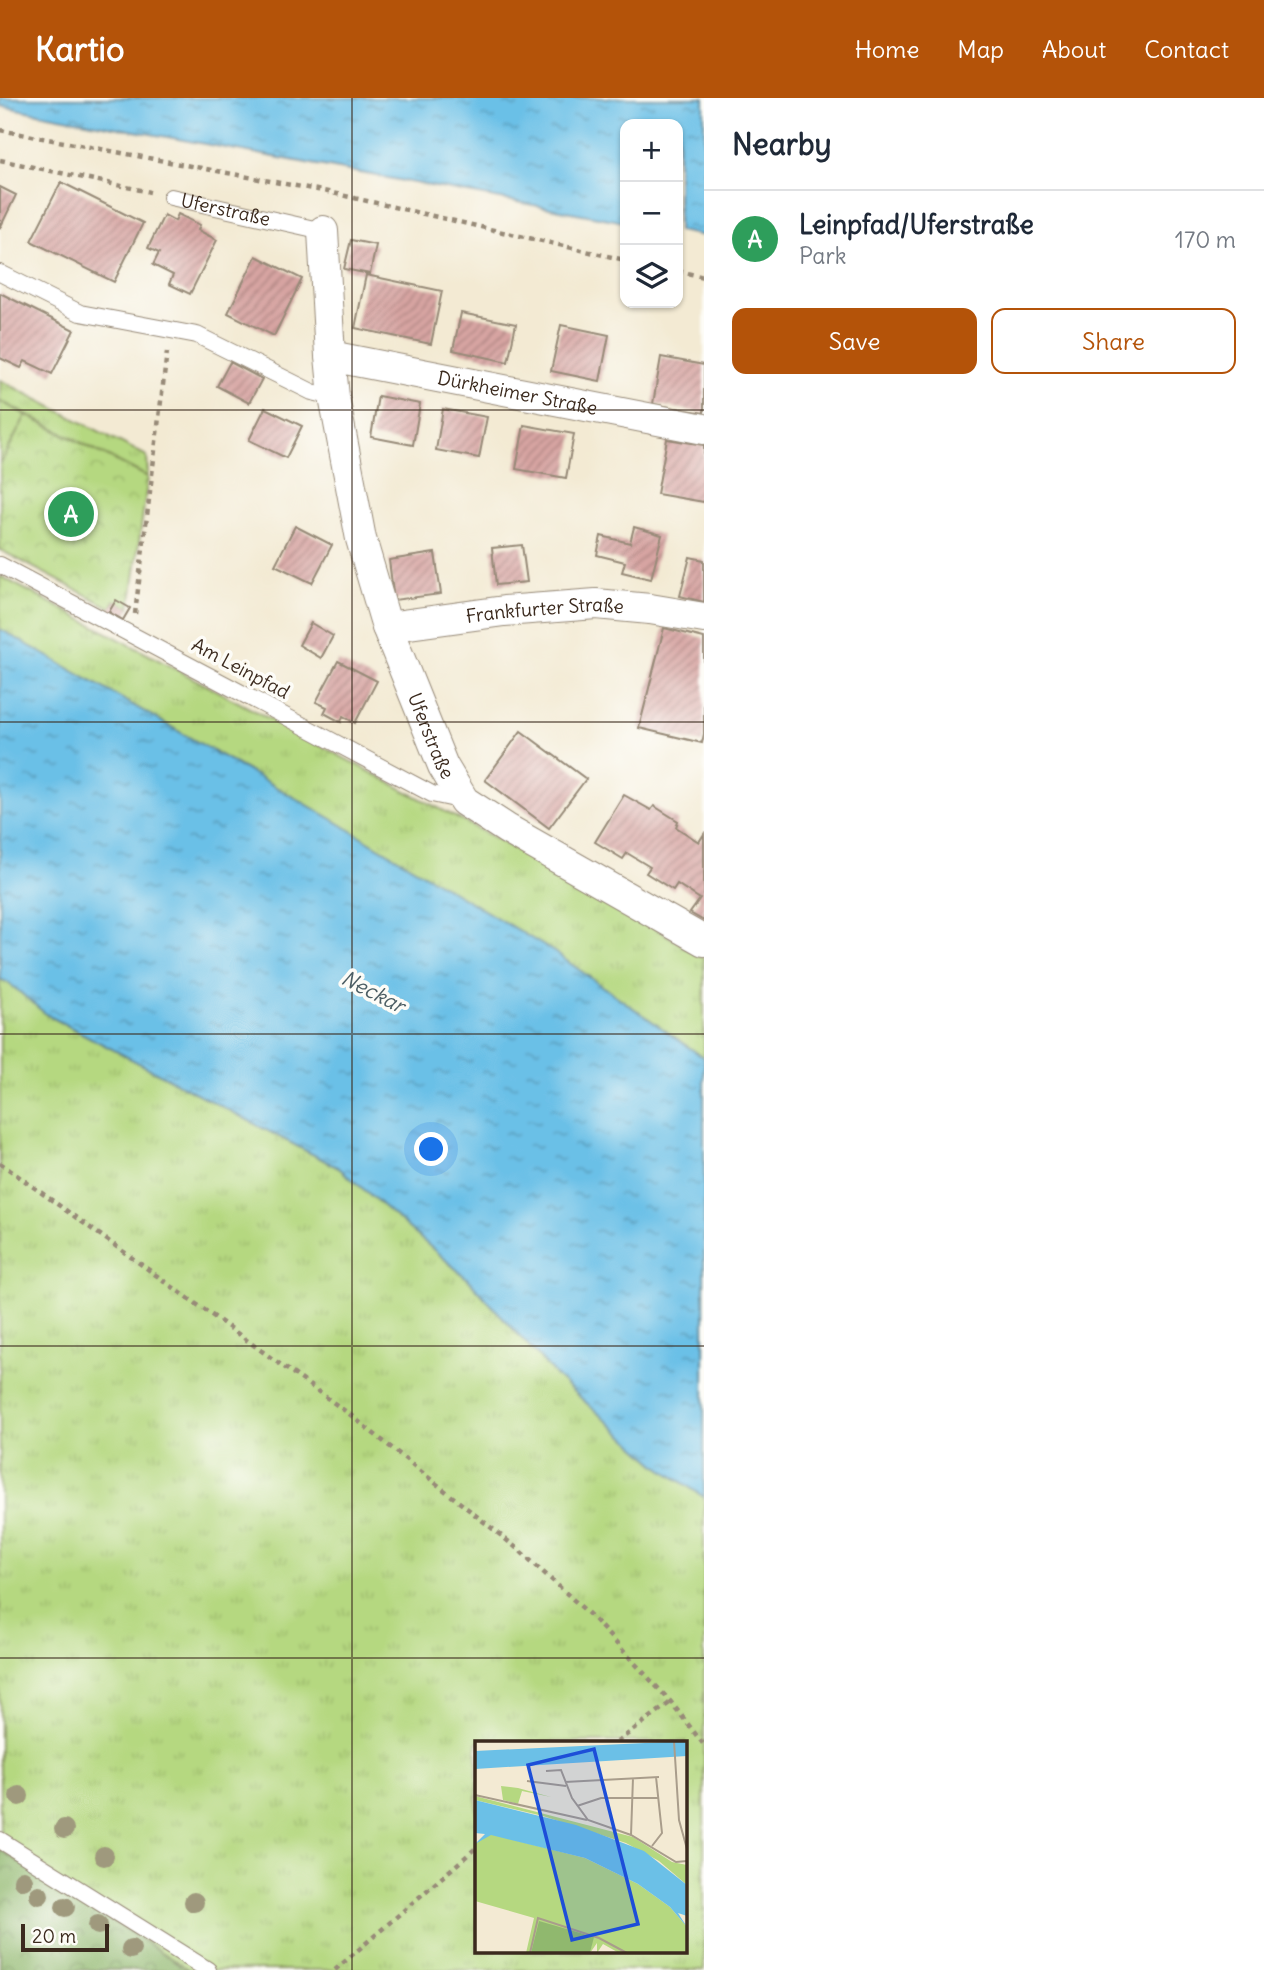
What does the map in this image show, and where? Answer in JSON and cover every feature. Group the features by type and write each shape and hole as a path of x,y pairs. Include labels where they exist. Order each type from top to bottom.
{"street":[{"name":"Uferstraße","path":"323,231 334,397 360,539 387,627 443,766 464,801 507,830 704,940"},
{"name":"Dürkheimer Straße","path":"330,356 704,429"},
{"name":"Frankfurter Straße","path":"387,627 505,611 596,604 704,618"}],"lane":[{"name":"Uferstraße","path":"172,197 323,231"},
{"path":"0,273 80,313 197,335 312,392 334,397"},
{"name":"Am Leinpfad","path":"0,565 432,794 464,801"},
{"path":"0,1840 208,1970"}],"path":[{"path":"0,130 328,192 620,259"},
{"path":"0,160 172,197"},
{"path":"683,272 704,277"},
{"path":"130,633 137,609 169,330"},
{"path":"0,1163 348,1413 519,1550 588,1613 671,1703 704,1745"},
{"path":"618,1741 671,1703"},
{"path":"335,1970 475,1849"}],"green space":[{"path":"0,380 147,456 148,477 0,401"},
{"path":"0,401 26,415 0,465"},
{"path":"26,415 148,477 130,608 115,600 111,608 0,550 0,465"},
{"path":"0,576 493,837 651,925 704,959 704,1058 554,952 330,818 0,629"},
{"path":"0,979 9,983 47,1015 339,1168 470,1281 556,1376 658,1466 704,1497 704,1970 189,1970 0,1850"},
{"path":"0,1850 189,1970 0,1970"}],"water":[{"path":"0,98 704,98 704,236 683,232 683,119 620,119 620,221 0,106"},
{"name":"Neckar","path":"0,629 330,818 554,952 704,1058 704,1497 658,1466 556,1376 470,1281 339,1168 47,1015 9,983 0,979"}],"building":[{"path":"61,182 143,223 114,282 31,241"},
{"path":"0,187 16,195 0,228"},
{"path":"178,214 200,225 198,230 217,240 190,294 169,284 173,275 153,265 159,253 148,248 164,215 175,221"},
{"path":"351,240 376,245 370,274 344,269"},
{"path":"256,256 302,279 274,336 228,313"},
{"path":"366,275 442,291 431,344 355,328"},
{"path":"0,293 74,330 52,374 25,361 21,368 0,358"},
{"path":"461,313 516,324 508,362 453,350"},
{"path":"561,325 609,335 600,381 551,371"},
{"path":"661,357 704,365 704,413 653,404"},
{"path":"230,362 262,379 249,403 217,386"},
{"path":"378,396 420,404 413,445 371,437"},
{"path":"265,408 302,426 286,458 249,440"},
{"path":"443,409 487,417 479,458 436,450"},
{"path":"524,425 574,434 566,478 516,469"},
{"path":"667,439 704,445 704,502 657,494"},
{"path":"295,526 332,545 312,583 275,565"},
{"path":"634,527 662,535 651,579 622,572 625,562 597,555 601,536 630,543"},
{"path":"522,545 527,582 496,585 492,548"},
{"path":"435,553 441,594 394,600 389,560"},
{"path":"690,557 704,560 704,602 680,596"},
{"path":"116,600 130,608 123,620 109,612"},
{"path":"311,623 333,636 321,658 299,645"},
{"path":"664,628 704,638 702,743 639,728"},
{"path":"338,661 377,681 355,723 343,716 341,722 324,713 327,707 316,702"},
{"path":"521,731 586,779 549,828 485,780"},
{"path":"624,795 651,810 654,806 678,821 676,827 699,842 704,834 704,921 690,913 700,899 677,884 673,890 646,873 650,867 627,853 623,859 595,842"}],"place":[{"name":"Leinpfad/Uferstraße","path":"71,514"}]}
